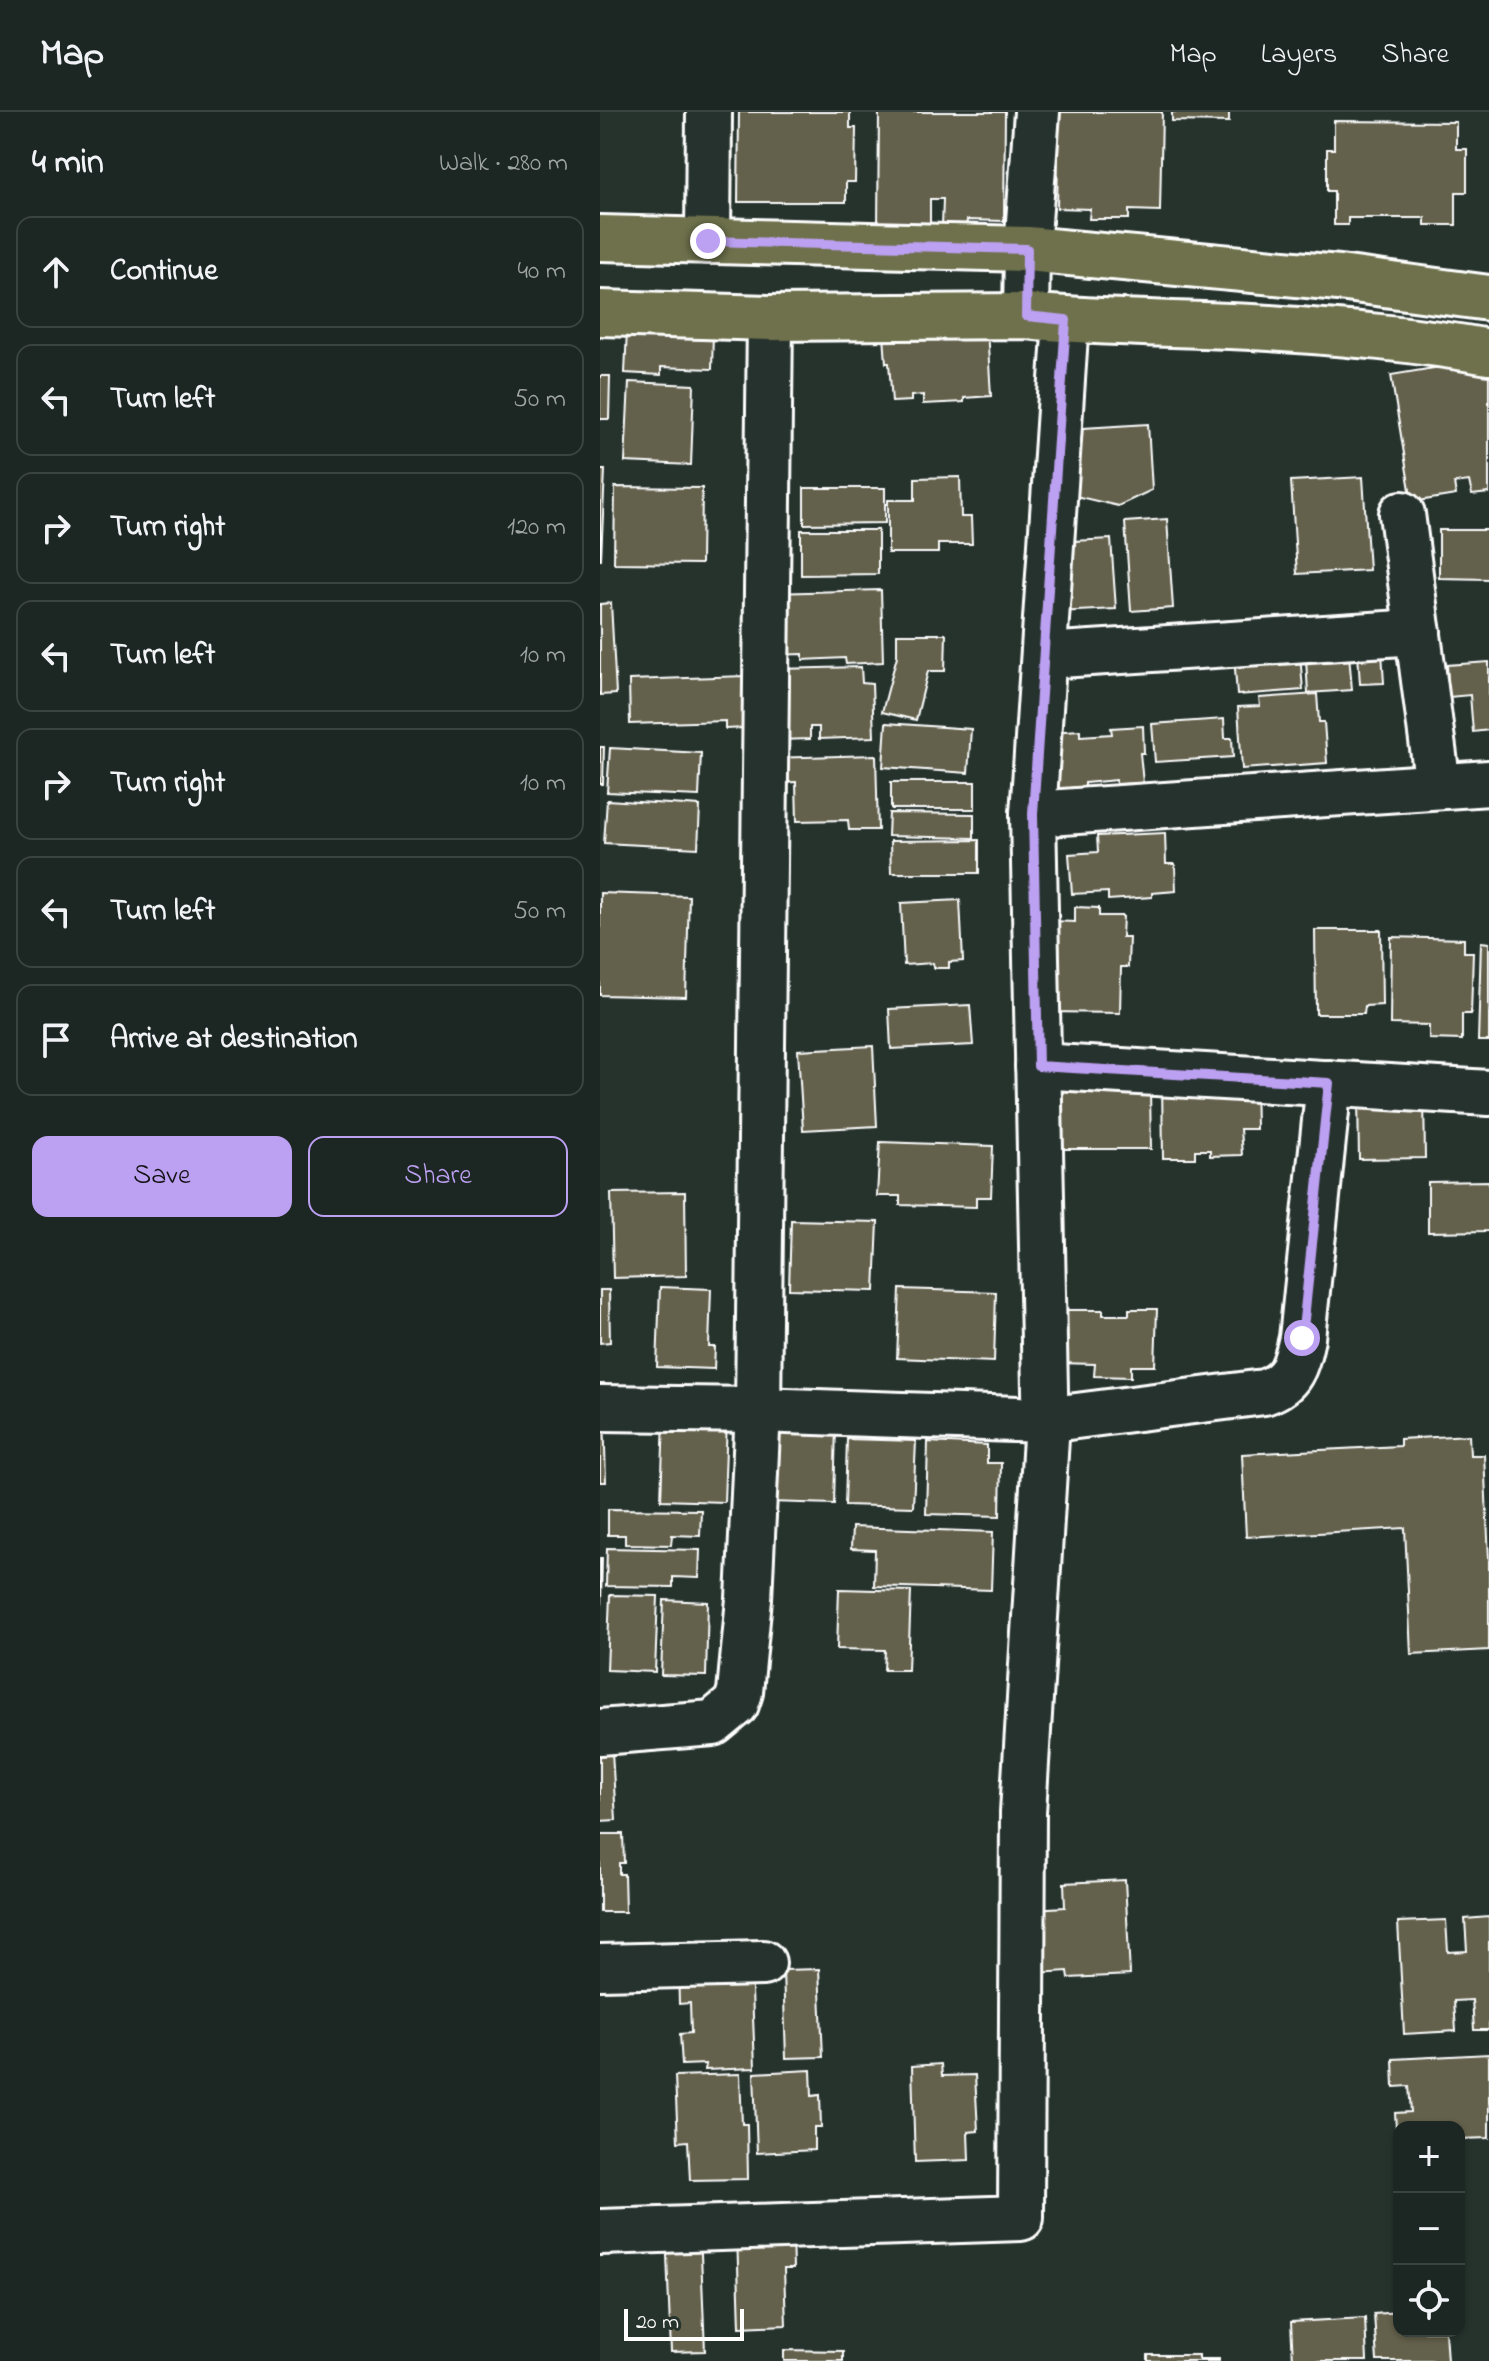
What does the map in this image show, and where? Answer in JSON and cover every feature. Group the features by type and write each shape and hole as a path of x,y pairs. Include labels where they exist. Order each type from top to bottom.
{"main road":[{"path":"600,238 1027,249 1339,278 1489,298"},
{"path":"600,313 770,318 1046,318 1270,328 1451,345 1489,352"}],"street":[{"path":"708,241 709,112"},
{"path":"600,2232 1021,2218 1023,1812 1046,1438 1033,814 1044,656 1046,318 1027,249 1037,112"},
{"path":"600,1732 713,1723 736,1704 740,1692 749,1599 758,1410 770,318"},
{"path":"1402,514 1438,786"},
{"path":"1044,656 1418,632"},
{"path":"1033,814 1489,783"},
{"path":"1038,1066 1489,1093"},
{"path":"600,1408 1045,1420 1264,1392 1279,1387 1288,1379 1297,1360 1302,1338 1329,1083"},
{"path":"600,1967 763,1963"}],"building":[{"path":"739,112 850,112 850,128 856,128 855,182 846,182 846,202 738,202"},
{"path":"879,112 1005,112 1004,221 967,220 966,226 942,226 943,199 930,199 930,228 878,227"},
{"path":"1059,112 1162,112 1160,211 1129,210 1129,219 1089,219 1090,209 1057,208"},
{"path":"1172,112 1229,112 1229,122 1172,121"},
{"path":"1334,121 1456,122 1456,149 1467,149 1467,192 1456,192 1456,225 1425,225 1425,218 1348,218 1348,225 1334,225 1334,191 1327,191 1327,149 1334,149"},
{"path":"987,329 991,396 964,398 964,402 923,404 923,395 911,396 911,401 892,402 884,336"},
{"path":"627,330 713,333 712,369 661,367 661,375 625,373"},
{"path":"1489,359 1489,493 1472,495 1469,481 1454,483 1456,495 1412,502 1391,375"},
{"path":"600,376 610,376 609,419 600,419"},
{"path":"629,382 694,385 691,465 625,462"},
{"path":"1148,424 1152,490 1118,506 1071,495 1067,429"},
{"path":"600,470 605,470 601,559 600,559"},
{"path":"960,477 961,517 971,517 972,544 938,544 938,553 888,553 888,500 915,500 915,478"},
{"path":"1363,477 1369,570 1297,574 1291,481"},
{"path":"615,487 702,488 701,564 614,563"},
{"path":"804,488 885,488 885,523 804,524"},
{"path":"1167,519 1173,608 1131,611 1125,522"},
{"path":"801,530 878,530 878,574 801,575"},
{"path":"1439,530 1489,530 1489,579 1439,578"},
{"path":"1111,539 1116,609 1058,612 1054,542"},
{"path":"881,590 883,662 846,664 845,658 803,660 803,654 772,655 771,593"},
{"path":"611,603 616,694 600,695 600,604"},
{"path":"897,634 946,634 945,671 928,671 916,720 882,712 897,656"},
{"path":"1299,642 1303,690 1237,695 1234,655"},
{"path":"1305,642 1349,654 1352,690 1308,693"},
{"path":"1382,652 1384,683 1360,684 1358,654"},
{"path":"1489,662 1489,730 1473,732 1470,695 1449,697 1447,665"},
{"path":"861,667 862,683 872,684 874,737 819,739 819,727 810,727 810,739 778,740 776,669"},
{"path":"745,676 746,728 725,729 725,721 630,724 629,680"},
{"path":"1317,694 1319,722 1324,722 1327,763 1242,769 1238,707 1260,706 1259,698"},
{"path":"1224,719 1225,738 1232,738 1233,757 1155,762 1152,724"},
{"path":"886,723 971,729 968,773 883,767"},
{"path":"1143,726 1144,753 1140,753 1143,783 1116,784 1116,780 1085,783 1085,787 1054,789 1050,732 1080,730 1080,736 1112,734 1111,728"},
{"path":"600,747 604,747 603,784 600,784"},
{"path":"610,748 701,753 699,796 607,792"},
{"path":"876,755 878,830 849,830 848,820 797,821 796,782 770,783 769,758"},
{"path":"891,782 975,782 975,809 891,809"},
{"path":"607,800 700,806 698,848 604,843"},
{"path":"889,813 974,814 974,838 888,836"},
{"path":"1165,833 1166,864 1175,864 1176,891 1152,893 1152,897 1108,900 1108,892 1072,894 1069,854 1098,852 1097,836"},
{"path":"979,840 979,873 891,873 890,841"},
{"path":"600,893 689,896 686,997 600,995"},
{"path":"960,900 963,961 949,962 949,968 934,968 933,963 904,965 901,903"},
{"path":"1075,907 1099,908 1099,916 1123,916 1122,937 1129,937 1128,967 1121,967 1120,1013 1048,1012 1051,921 1075,922"},
{"path":"1315,930 1381,930 1382,1005 1365,1006 1364,1014 1316,1014"},
{"path":"1391,937 1464,939 1464,952 1473,952 1471,1014 1462,1014 1462,1040 1429,1039 1429,1025 1390,1024"},
{"path":"1481,942 1489,943 1489,1041 1478,1041"},
{"path":"970,1005 973,1045 891,1049 889,1009"},
{"path":"873,1046 877,1126 803,1130 798,1050"},
{"path":"1255,1079 1256,1129 1240,1129 1242,1155 1210,1156 1210,1150 1195,1150 1195,1158 1163,1158 1162,1080"},
{"path":"1059,1089 1150,1089 1151,1149 1059,1149"},
{"path":"1424,1096 1425,1158 1359,1159 1358,1097"},
{"path":"880,1142 993,1146 991,1197 976,1197 976,1207 900,1205 900,1196 877,1196"},
{"path":"1489,1181 1489,1231 1428,1232 1428,1182"},
{"path":"685,1192 686,1276 613,1278 611,1193"},
{"path":"791,1220 878,1222 875,1291 789,1289"},
{"path":"660,1287 711,1289 709,1347 715,1347 714,1369 657,1367"},
{"path":"900,1289 996,1292 994,1362 897,1358"},
{"path":"600,1290 609,1290 610,1342 600,1343"},
{"path":"1129,1309 1157,1309 1155,1366 1131,1366 1131,1377 1094,1376 1095,1364 1059,1363 1061,1310 1103,1310 1103,1315 1129,1315"},
{"path":"600,1411 604,1411 606,1482 600,1482"},
{"path":"664,1419 727,1421 724,1502 661,1500"},
{"path":"759,1423 836,1426 834,1504 770,1502"},
{"path":"1469,1435 1470,1455 1484,1455 1489,1650 1411,1654 1405,1528 1246,1537 1242,1454 1400,1446 1400,1439"},
{"path":"847,1439 916,1441 913,1507 845,1505"},
{"path":"928,1442 987,1445 987,1463 1001,1463 1000,1516 926,1514"},
{"path":"608,1509 701,1510 700,1536 672,1535 671,1545 625,1544 625,1535 608,1535"},
{"path":"852,1527 993,1532 991,1590 874,1586 875,1550 851,1549"},
{"path":"607,1548 700,1550 699,1578 673,1577 673,1587 606,1586"},
{"path":"602,1558 601,1608 600,1608"},
{"path":"839,1589 911,1591 908,1670 884,1670 885,1650 837,1649"},
{"path":"610,1595 658,1596 655,1672 607,1670"},
{"path":"664,1600 708,1602 706,1676 661,1675"},
{"path":"612,1751 616,1820 600,1821 600,1752"},
{"path":"600,1834 623,1834 624,1863 619,1863 619,1874 624,1874 625,1912 600,1912"},
{"path":"1125,1880 1130,1975 1069,1978 1068,1971 1036,1973 1033,1909 1065,1907 1064,1883"},
{"path":"1489,1917 1489,2030 1474,2030 1472,2000 1454,2001 1456,2031 1404,2034 1398,1922 1446,1920 1448,1952 1467,1951 1465,1919"},
{"path":"751,1965 755,2068 705,2070 706,2064 682,2065 680,2034 691,2033 690,2003 679,2004 678,1968"},
{"path":"819,1969 823,2057 786,2058 783,1970"},
{"path":"1489,2054 1489,2138 1465,2139 1465,2121 1396,2121 1395,2113 1411,2112 1409,2086 1394,2087 1393,2059"},
{"path":"941,2064 942,2076 975,2075 978,2131 968,2132 969,2160 915,2162 912,2066"},
{"path":"811,2070 812,2096 820,2095 821,2127 814,2127 814,2150 757,2153 754,2073"},
{"path":"740,2074 742,2124 747,2124 748,2179 690,2180 688,2141 678,2142 675,2076"},
{"path":"700,2230 705,2351 671,2352 666,2231"},
{"path":"792,2233 793,2269 784,2269 786,2325 740,2327 737,2235"},
{"path":"1393,2312 1393,2337 1445,2337 1447,2361 1377,2361 1374,2314"},
{"path":"1365,2318 1367,2361 1293,2361 1291,2322"},
{"path":"784,2350 843,2351 843,2361 784,2361"},
{"path":"1148,2355 1199,2355 1199,2359 1219,2361 1148,2361"}],"route":[{"path":"708,241 1027,249 1026,316 1066,320 1033,814 1038,1066 1329,1083 1302,1338"}]}
